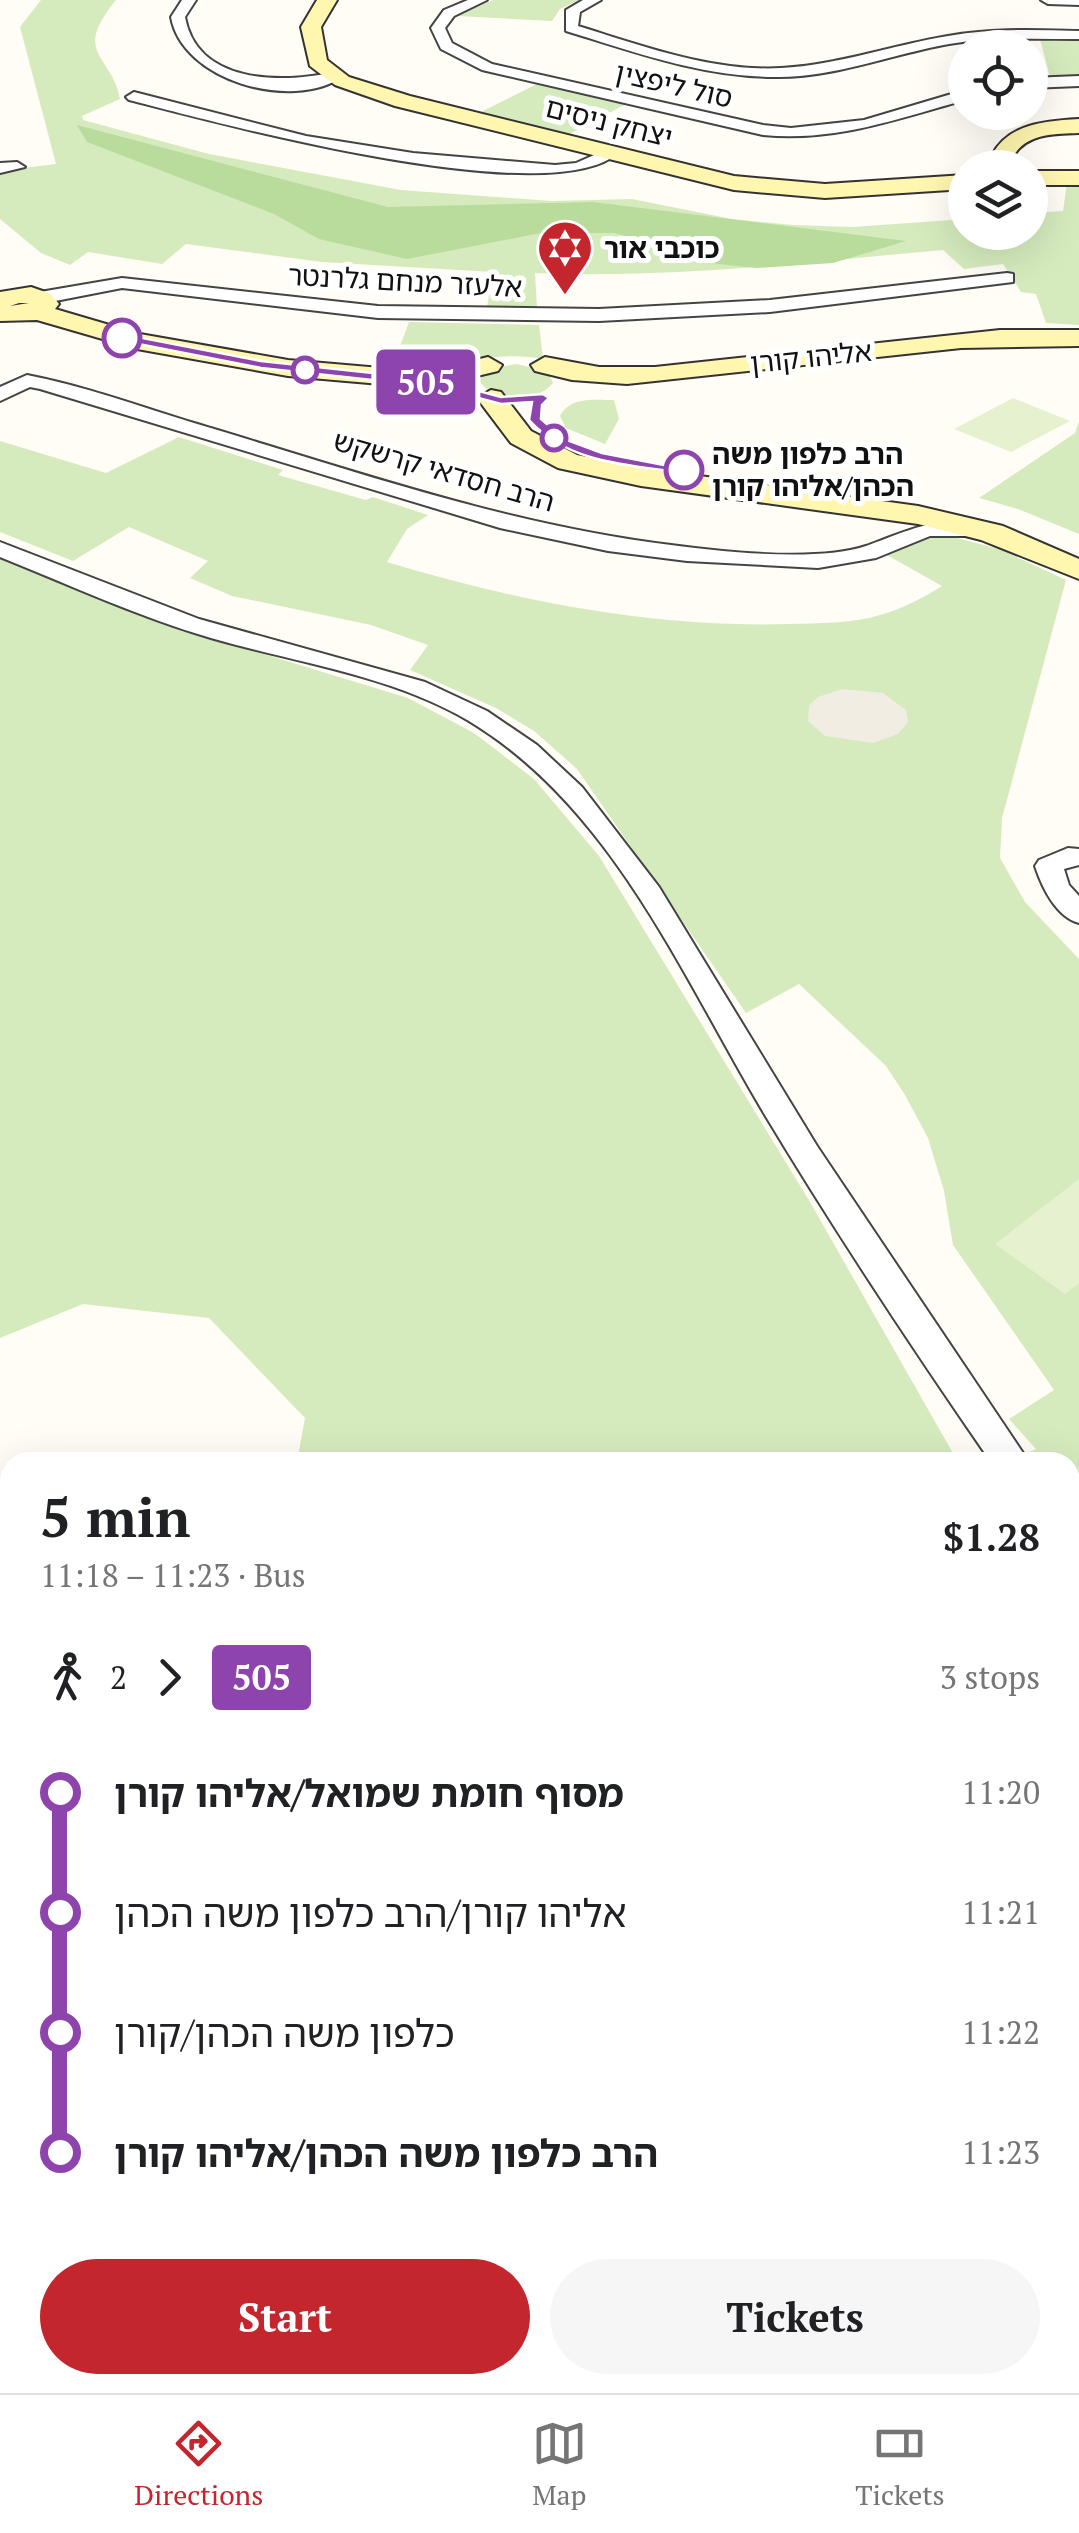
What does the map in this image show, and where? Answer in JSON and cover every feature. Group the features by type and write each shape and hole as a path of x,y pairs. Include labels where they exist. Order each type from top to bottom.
{"street":[{"path":"189,0 178,17 180,36 196,55 211,64 253,80 279,84 334,77"},
{"path":"327,0 314,18 312,43 317,62 334,77"},
{"name":"סול ליפצין","path":"480,0 449,14 438,28 446,46 463,57 507,72 763,130 805,134 848,131 948,100"},
{"path":"594,0 573,10 571,28 648,54 749,72 816,69 981,36 1079,35"},
{"path":"1048,0 1079,1"},
{"name":"יצחק ניסים","path":"334,77 403,101 707,177 778,189 948,183"},
{"path":"1048,82 1079,81"},
{"path":"134,97 306,140 413,158 555,170 580,168 610,153"},
{"path":"1006,150 1011,142 1041,130 1079,126"},
{"path":"1048,178 1079,178"},
{"name":"אלעזר מנחם גלרנטר","path":"39,305 122,282 378,312 598,315 770,306 1008,278"},
{"path":"1,306 39,305 196,354 288,368 409,379 485,395"},
{"name":"אליהו קורן","path":"488,365 517,361 582,374 646,374 951,341 1079,338"},
{"name":"אליהו קורן","path":"485,395 537,400 917,352 1079,348"},
{"path":"409,379 442,378 488,365"},
{"path":"488,365 478,370 471,381 531,444 588,468 880,508 977,529 1079,570"},
{"path":"545,365 562,378 537,400 535,420 559,442 599,456 925,502 1004,522 1079,553"},
{"name":"הרב חסדאי קרשקש","path":"0,394 27,381 44,384 508,523 608,544 788,561 844,558 884,548 926,529 977,529"},
{"path":"880,508 897,527 896,538 884,548"},
{"path":"0,549 219,633 349,665 434,696 476,715 545,765 580,799 642,882 796,1139 1004,1452"},
{"path":"1079,857 1068,856 1050,866 1056,887 1079,914"}],"green space":[{"path":"41,0 116,0 103,18 95,44 120,99 82,116 83,120 209,154 401,190 552,201 632,199 732,219 793,225 853,227 948,220 948,250 1048,250 1048,212 1063,211 1067,183 1079,184 1079,325 1046,323 1036,294 1021,292 1003,264 964,269 943,250 688,272 535,273 537,308 487,307 493,272 322,262 186,244 162,264 88,252 70,265 41,253 0,219 0,171 56,164 20,27"},
{"path":"493,0 579,0 560,9 552,21 458,16"},
{"path":"1048,39 1079,40 1079,77 1050,77"},
{"path":"537,84 626,104 570,134 479,113"},
{"path":"77,125 388,207 593,202 906,241 833,263 757,268 718,264 615,233 541,233 407,259 319,239 274,214 87,142"},
{"path":"409,322 539,325 543,359 505,356 392,368"},
{"path":"517,364 548,372 553,383 537,394 516,398 495,394 480,382 481,376 493,368"},
{"path":"1013,398 1070,421 1011,452 954,429"},
{"path":"614,400 619,419 605,444 566,428 560,416 576,402"},
{"path":"1079,421 1079,534 979,498 1075,433"},
{"path":"179,437 283,470 278,475 366,500 373,497 428,515 407,529 387,562 535,600 636,616 737,624 823,623 888,613 942,586 885,554 934,532 999,549 1066,580 1002,818 1000,858 1025,902 1079,959 1079,1452 1030,1452 1036,1449 1009,1419 1054,1390 953,1245 944,1191 928,1138 886,1066 799,984 746,1013 577,769 534,731 496,708 410,670 428,645 371,625 232,596 190,578 208,561 129,527 73,561 0,532 0,441 106,473"},
{"path":"0,557 140,616 408,698 474,733 534,779 599,856 810,1202 952,1452 299,1452 305,1418 209,1318 83,1304 0,1338"},
{"path":"1079,1179 1079,1283 1065,1294 995,1244"}],"shaded area":[{"path":"842,689 883,693 906,710 908,722 898,734 873,743 825,736 808,721 809,705 818,697"}],"bus line":[{"name":"505","path":"122,338 261,365 409,379 501,400 543,398 536,404 535,420 559,442 599,456 684,470"}],"place":[{"name":"כוכבי אור","path":"565,297"},
{"name":"הרב כלפון משה הכהן/אליהו קורן","path":"684,470"}]}
